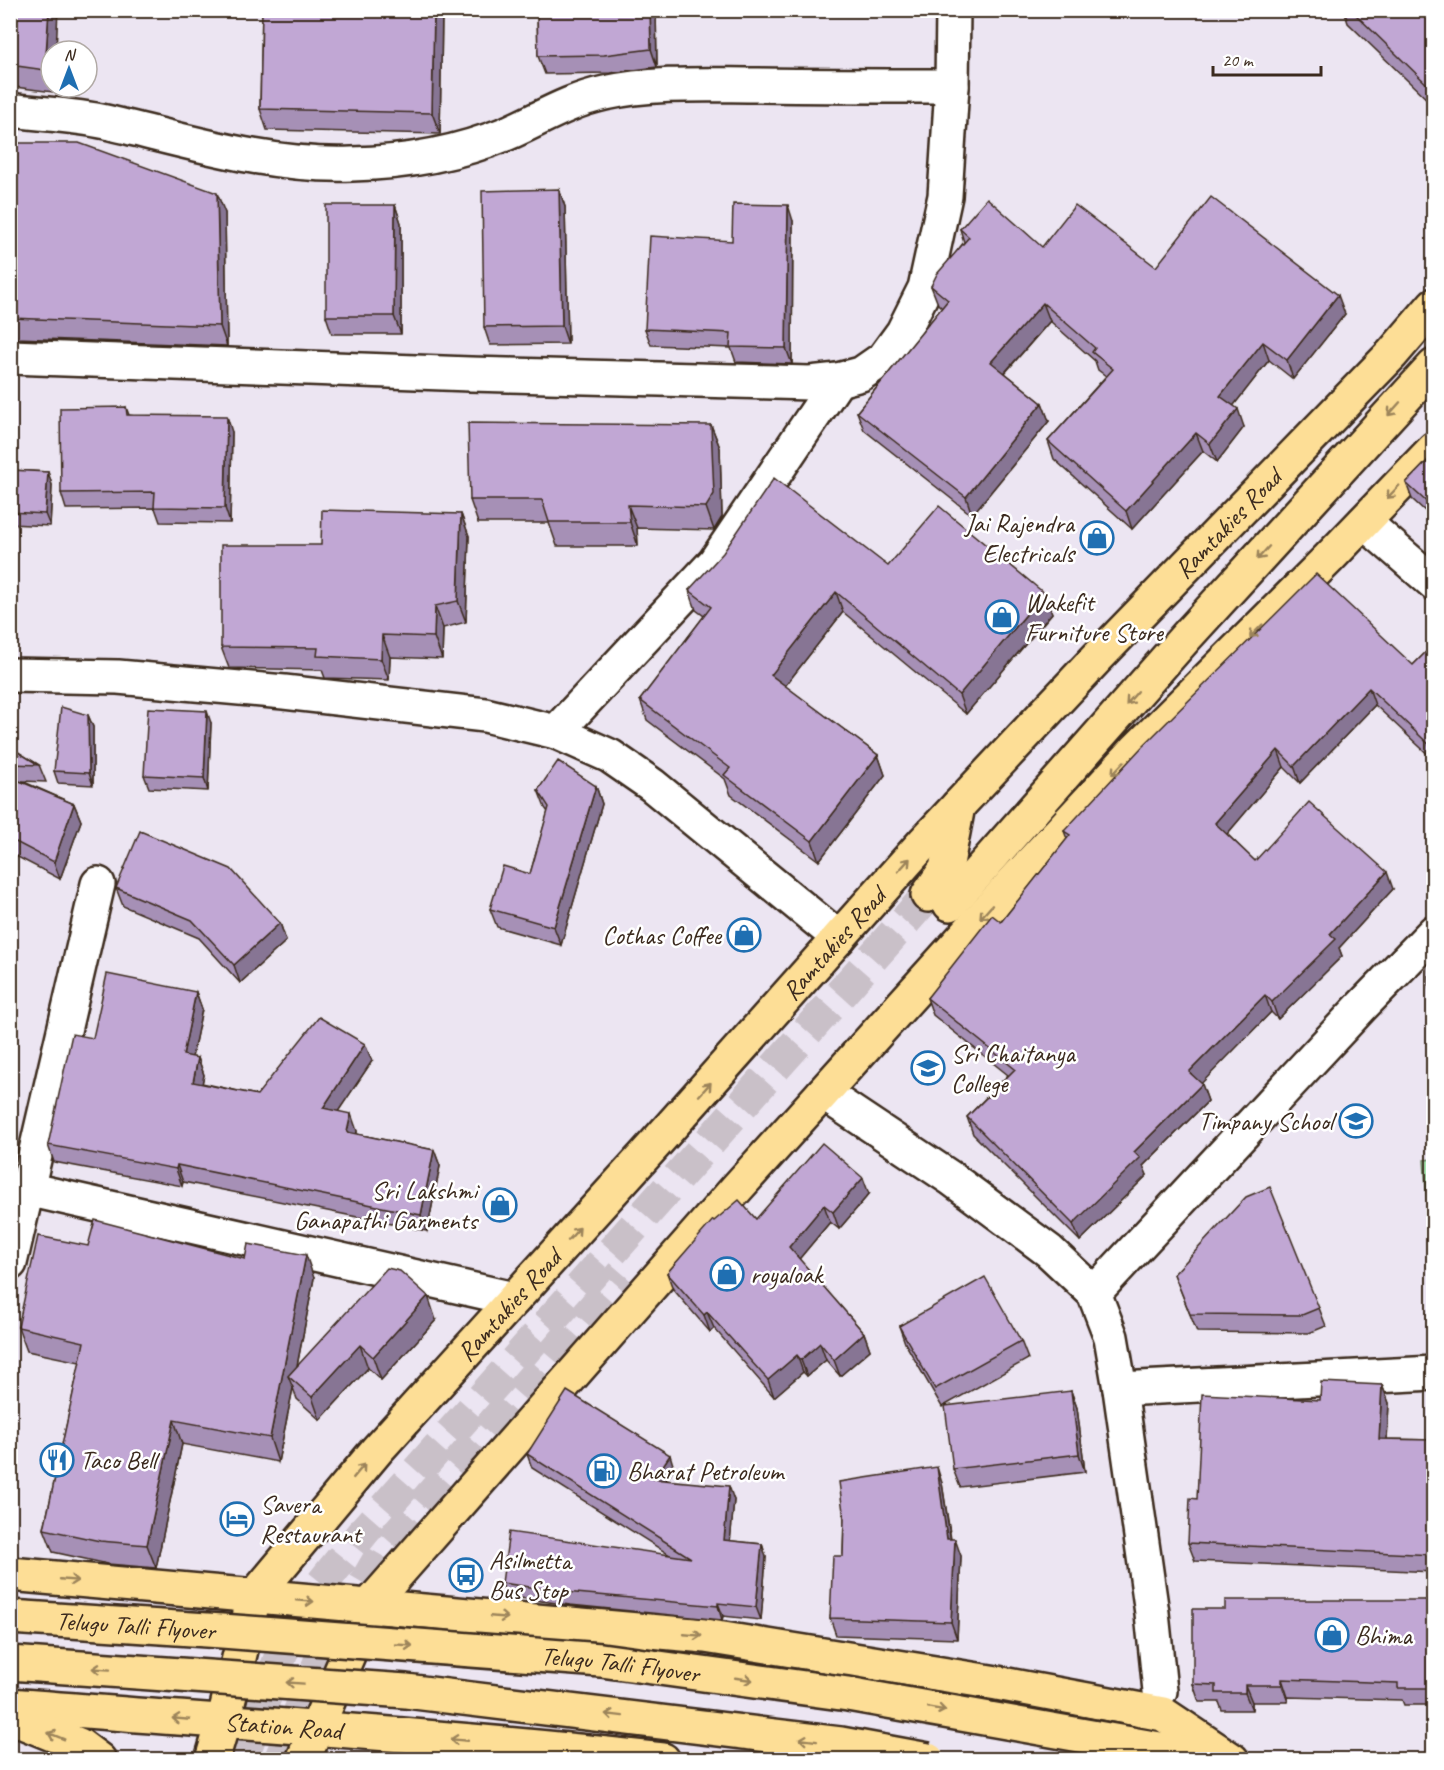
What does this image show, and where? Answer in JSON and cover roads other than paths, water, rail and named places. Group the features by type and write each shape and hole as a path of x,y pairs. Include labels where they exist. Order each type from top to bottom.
{"main road":[{"name":"Ramtakies Road","path":"254,1597 377,1450 958,806 1096,659 1392,354 1434,305"},
{"path":"958,806 939,899 992,857 1186,637 1434,366"},
{"path":"303,1760 369,1606 823,1093 1017,878 1135,751 1434,449"},
{"path":"992,857 1017,878"},
{"path":"10,1574 705,1636 997,1683 1163,1714 1232,1760"},
{"path":"212,1760 224,1723 254,1597"},
{"name":"Telugu Talli Flyover","path":"10,1617 601,1660 848,1694 1223,1760"},
{"name":"Telugu Talli Flyover","path":"10,1663 406,1690 841,1744 928,1760"},
{"name":"Station Road","path":"10,1705 224,1723 317,1728 663,1760"},
{"path":"10,1717 79,1745 99,1760"}],"street":[{"path":"10,357 721,382 810,383 838,380 861,374 884,358 903,332 925,288 945,196 952,86 953,10"},
{"path":"10,110 103,122 253,157 297,163 353,164 416,159 457,150 508,133 565,104 605,93 664,85 952,86"},
{"path":"556,732 715,562 838,380"},
{"path":"1364,522 1434,583"},
{"path":"10,675 118,677 284,692 485,716 556,732 610,756 652,785 839,938"},
{"path":"10,1263 98,884"},
{"path":"1095,1293 1361,1006 1434,933"},
{"path":"823,1093 952,1179 1049,1251 1095,1293 1111,1337 1120,1389 1151,1602 1160,1690"},
{"path":"27,1189 514,1299"},
{"path":"1120,1389 1434,1373"}],"tunnel":[{"path":"241,1760 296,1616 365,1530 928,895"},
{"path":"280,1760 320,1661 386,1547 623,1274"}],"place":[{"name":"Jai Rajendra Electricals","path":"1097,538"},
{"name":"Wakefit Furniture Store","path":"1002,617"},
{"name":"Cothas Coffee","path":"744,935"},
{"name":"Sri Chaitanya College","path":"928,1068"},
{"name":"Timpany School","path":"1356,1121"},
{"name":"Sri Lakshmi Ganapathi Garments","path":"500,1205"},
{"name":"royaloak","path":"727,1274"},
{"name":"Taco Bell","path":"57,1460"},
{"name":"Bharat Petroleum","path":"604,1471"},
{"name":"Savera Restaurant","path":"237,1519"},
{"name":"Asilmetta Bus Stop","path":"466,1575"},
{"name":"Bhima","path":"1332,1635"}]}
